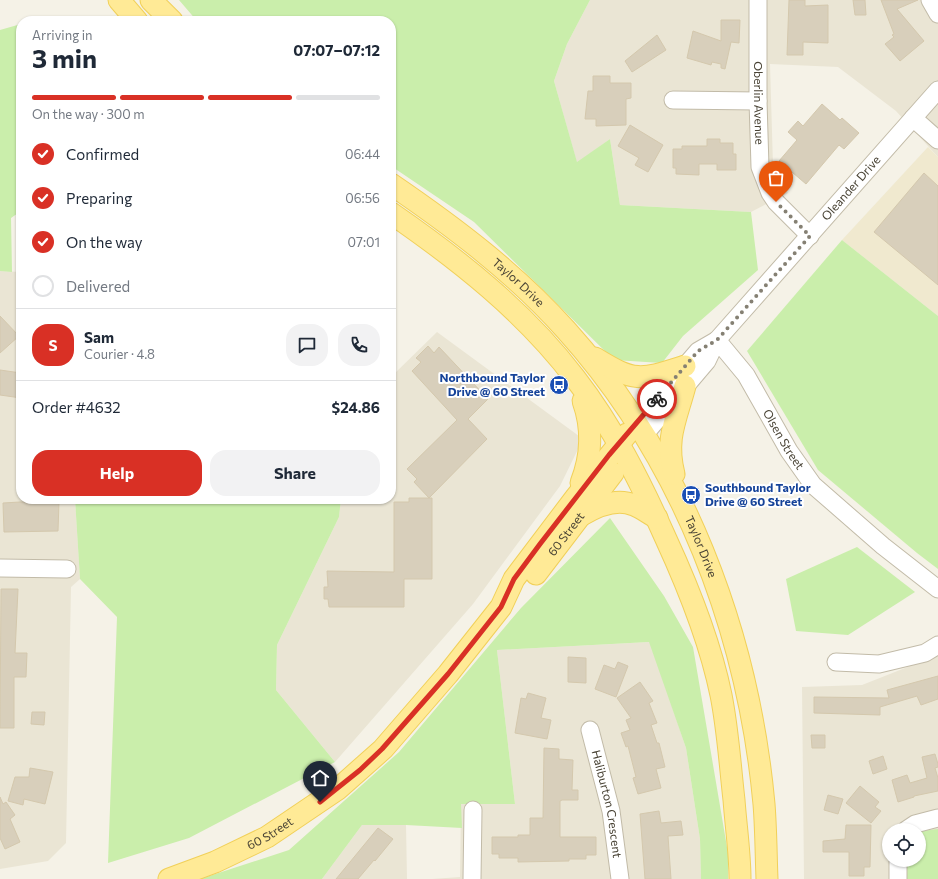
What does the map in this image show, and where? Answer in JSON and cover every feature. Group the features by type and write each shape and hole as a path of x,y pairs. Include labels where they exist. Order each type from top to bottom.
{"main road":[{"path":"119,0 133,16"},
{"path":"151,0 167,16"},
{"name":"Taylor Drive","path":"396,188 470,241 500,266 544,307 586,353 641,428 679,494 724,606 738,657 754,733 764,805 767,879"},
{"name":"Taylor Drive","path":"396,217 437,246 498,296 536,333 576,379 623,450 657,518 694,604 721,694 728,742 740,879"},
{"path":"586,353 614,370 630,376 685,376 673,426 670,446 672,467 679,494"},
{"path":"576,379 589,417 591,435 589,461 578,507 595,507 615,503 634,505 657,518"},
{"name":"60 Street","path":"169,879 215,862 267,837 338,789 366,765 403,727 448,674 501,607 526,587 578,507 641,428"}],"street":[{"name":"Oberlin Avenue","path":"758,0 759,157 764,178 776,202 810,236"},
{"path":"930,0 938,14"},
{"name":"Oleander Drive","path":"641,428 685,376 707,361 717,340 938,90"},
{"path":"673,100 758,101"},
{"path":"913,118 938,140"},
{"name":"Olsen Street","path":"717,340 746,375 788,451 813,484 883,546 938,589"},
{"path":"0,568 67,569"},
{"path":"836,662 879,664 925,653 938,646"},
{"name":"Haliburton Crescent","path":"590,730 611,811 620,879"},
{"path":"472,879 473,810"},
{"path":"919,823 938,818"},
{"path":"898,867 898,879"}],"shaded area":[{"path":"590,0 938,0 938,157 896,111 838,67 770,64 773,166 788,193 751,212 620,205 610,139 577,163 554,81 567,44"},
{"path":"928,147 938,157 938,316 842,240"},
{"path":"0,271 16,272 16,504 75,504 80,579 71,587 66,843 48,861 0,869"},
{"path":"437,332 583,439 560,486 473,604 335,762 276,690 277,645 339,517 340,504 396,504 396,372"},
{"path":"650,642 686,748 700,839 701,879 432,879 460,877 461,804 515,804 497,650"},
{"path":"938,655 938,879 804,879 802,687 862,685"},
{"path":"362,825 406,825 407,879 322,879"}],"green space":[{"path":"179,0 590,0 567,44 554,81 577,162 610,139 620,205 751,212 758,270 683,336 662,363 614,360 474,222 396,169 396,16 193,16"},
{"path":"16,25 16,214 11,218 12,272 0,271 0,30"},
{"path":"842,240 938,316 938,569 818,470 747,351"},
{"path":"75,504 340,504 339,517 277,645 276,690 335,762 189,838 108,863 117,617 80,579"},
{"path":"610,518 664,596 693,647 728,853 728,879 701,879 700,839 686,748 649,642 497,650 515,804 461,804 462,828 406,825 362,825 322,879 200,879 289,850 399,752 521,608"},
{"path":"857,547 915,592 848,635 796,631 786,579"},
{"path":"938,829 938,879 907,879 907,867 926,867 926,830"}],"building":[{"path":"789,0 805,0 805,6 828,5 828,43 803,42 803,55 787,55"},
{"path":"853,0 865,0 866,15 855,15"},
{"path":"881,0 918,0 897,9 924,41 900,61 885,44 894,37 892,35 894,34"},
{"path":"721,20 740,20 739,43 731,42 725,69 721,68 721,64 712,62 711,65 687,58 693,31 721,41"},
{"path":"657,35 666,50 632,72 625,61"},
{"path":"593,76 610,76 610,83 631,83 631,98 626,99 626,125 596,126 596,119 585,119 588,91 593,91"},
{"path":"822,104 840,120 842,118 859,133 844,149 839,145 806,184 779,161 797,140 788,132 798,121 803,126"},
{"path":"630,125 663,145 648,172 635,165 639,158 618,146"},
{"path":"707,139 720,139 720,143 733,143 733,154 736,154 736,170 717,170 717,164 699,164 699,175 676,174 676,168 673,168 673,149 682,149 682,146 707,146"},
{"path":"924,173 938,186 938,285 874,232"},
{"path":"0,316 16,333 16,339 0,353"},
{"path":"428,346 434,353 439,347 488,399 468,419 487,439 429,498 414,482 417,479 407,469 457,420 412,371 421,362 416,358"},
{"path":"0,370 16,372 16,397 0,395"},
{"path":"409,498 432,498 432,579 404,579 404,607 329,607 328,599 324,599 324,587 328,587 327,571 394,572 394,504 396,504 396,502 409,502"},
{"path":"3,503 59,504 58,531 4,532"},
{"path":"1,589 18,589 15,653 27,653 26,677 14,677 14,728 0,728"},
{"path":"568,657 586,658 586,683 568,682"},
{"path":"618,662 628,666 616,697 595,689 604,665 615,669"},
{"path":"938,676 938,699 921,705 917,696 880,707 880,715 814,713 814,697 889,698 887,690"},
{"path":"640,682 653,701 649,703 657,723 651,725 657,743 659,743 665,767 656,769 661,788 638,794 633,778 636,777 628,746 626,747 621,733 630,730 626,720 631,718 617,698"},
{"path":"528,693 546,698 541,718 551,720 547,739 515,733 521,698 526,699"},
{"path":"32,712 45,712 44,725 31,724"},
{"path":"811,735 825,735 825,748 812,748"},
{"path":"544,748 559,749 559,759 573,760 572,790 578,790 578,800 560,801 560,837 596,837 596,855 586,855 586,859 569,859 569,861 518,862 518,858 499,858 499,854 492,854 492,837 518,837 518,835 530,835 530,818 543,818"},
{"path":"935,754 938,764 938,767 935,768 938,778 938,791 914,796 898,802 892,780 907,775 910,783 927,778 922,757"},
{"path":"883,756 887,769 873,774 869,761"},
{"path":"30,768 53,772 45,804 24,799 23,805 8,801 15,777 29,777"},
{"path":"860,786 879,802 875,807 881,811 871,823 846,803"},
{"path":"828,795 843,799 838,814 824,810"},
{"path":"0,797 3,804 6,802 15,815 10,819 20,842 5,849 0,838"},
{"path":"659,811 661,823 681,821 683,835 668,836 671,879 645,879 640,814"},
{"path":"846,825 871,825 870,867 864,867 864,876 849,876 849,852 823,852 823,841 845,839"},
{"path":"378,828 393,839 375,861 374,860 358,879 336,879"}],"way so far":[{"path":"657,399 698,351 717,340 810,236 776,202"}],"place":[{"name":"Northbound Taylor Drive @ 60 Street","path":"559,385"},
{"name":"Southbound Taylor Drive @ 60 Street","path":"691,495"}],"route":[{"path":"320,802 338,789 382,749 403,727 448,674 501,607 514,579 540,544 609,455 657,399"}]}
